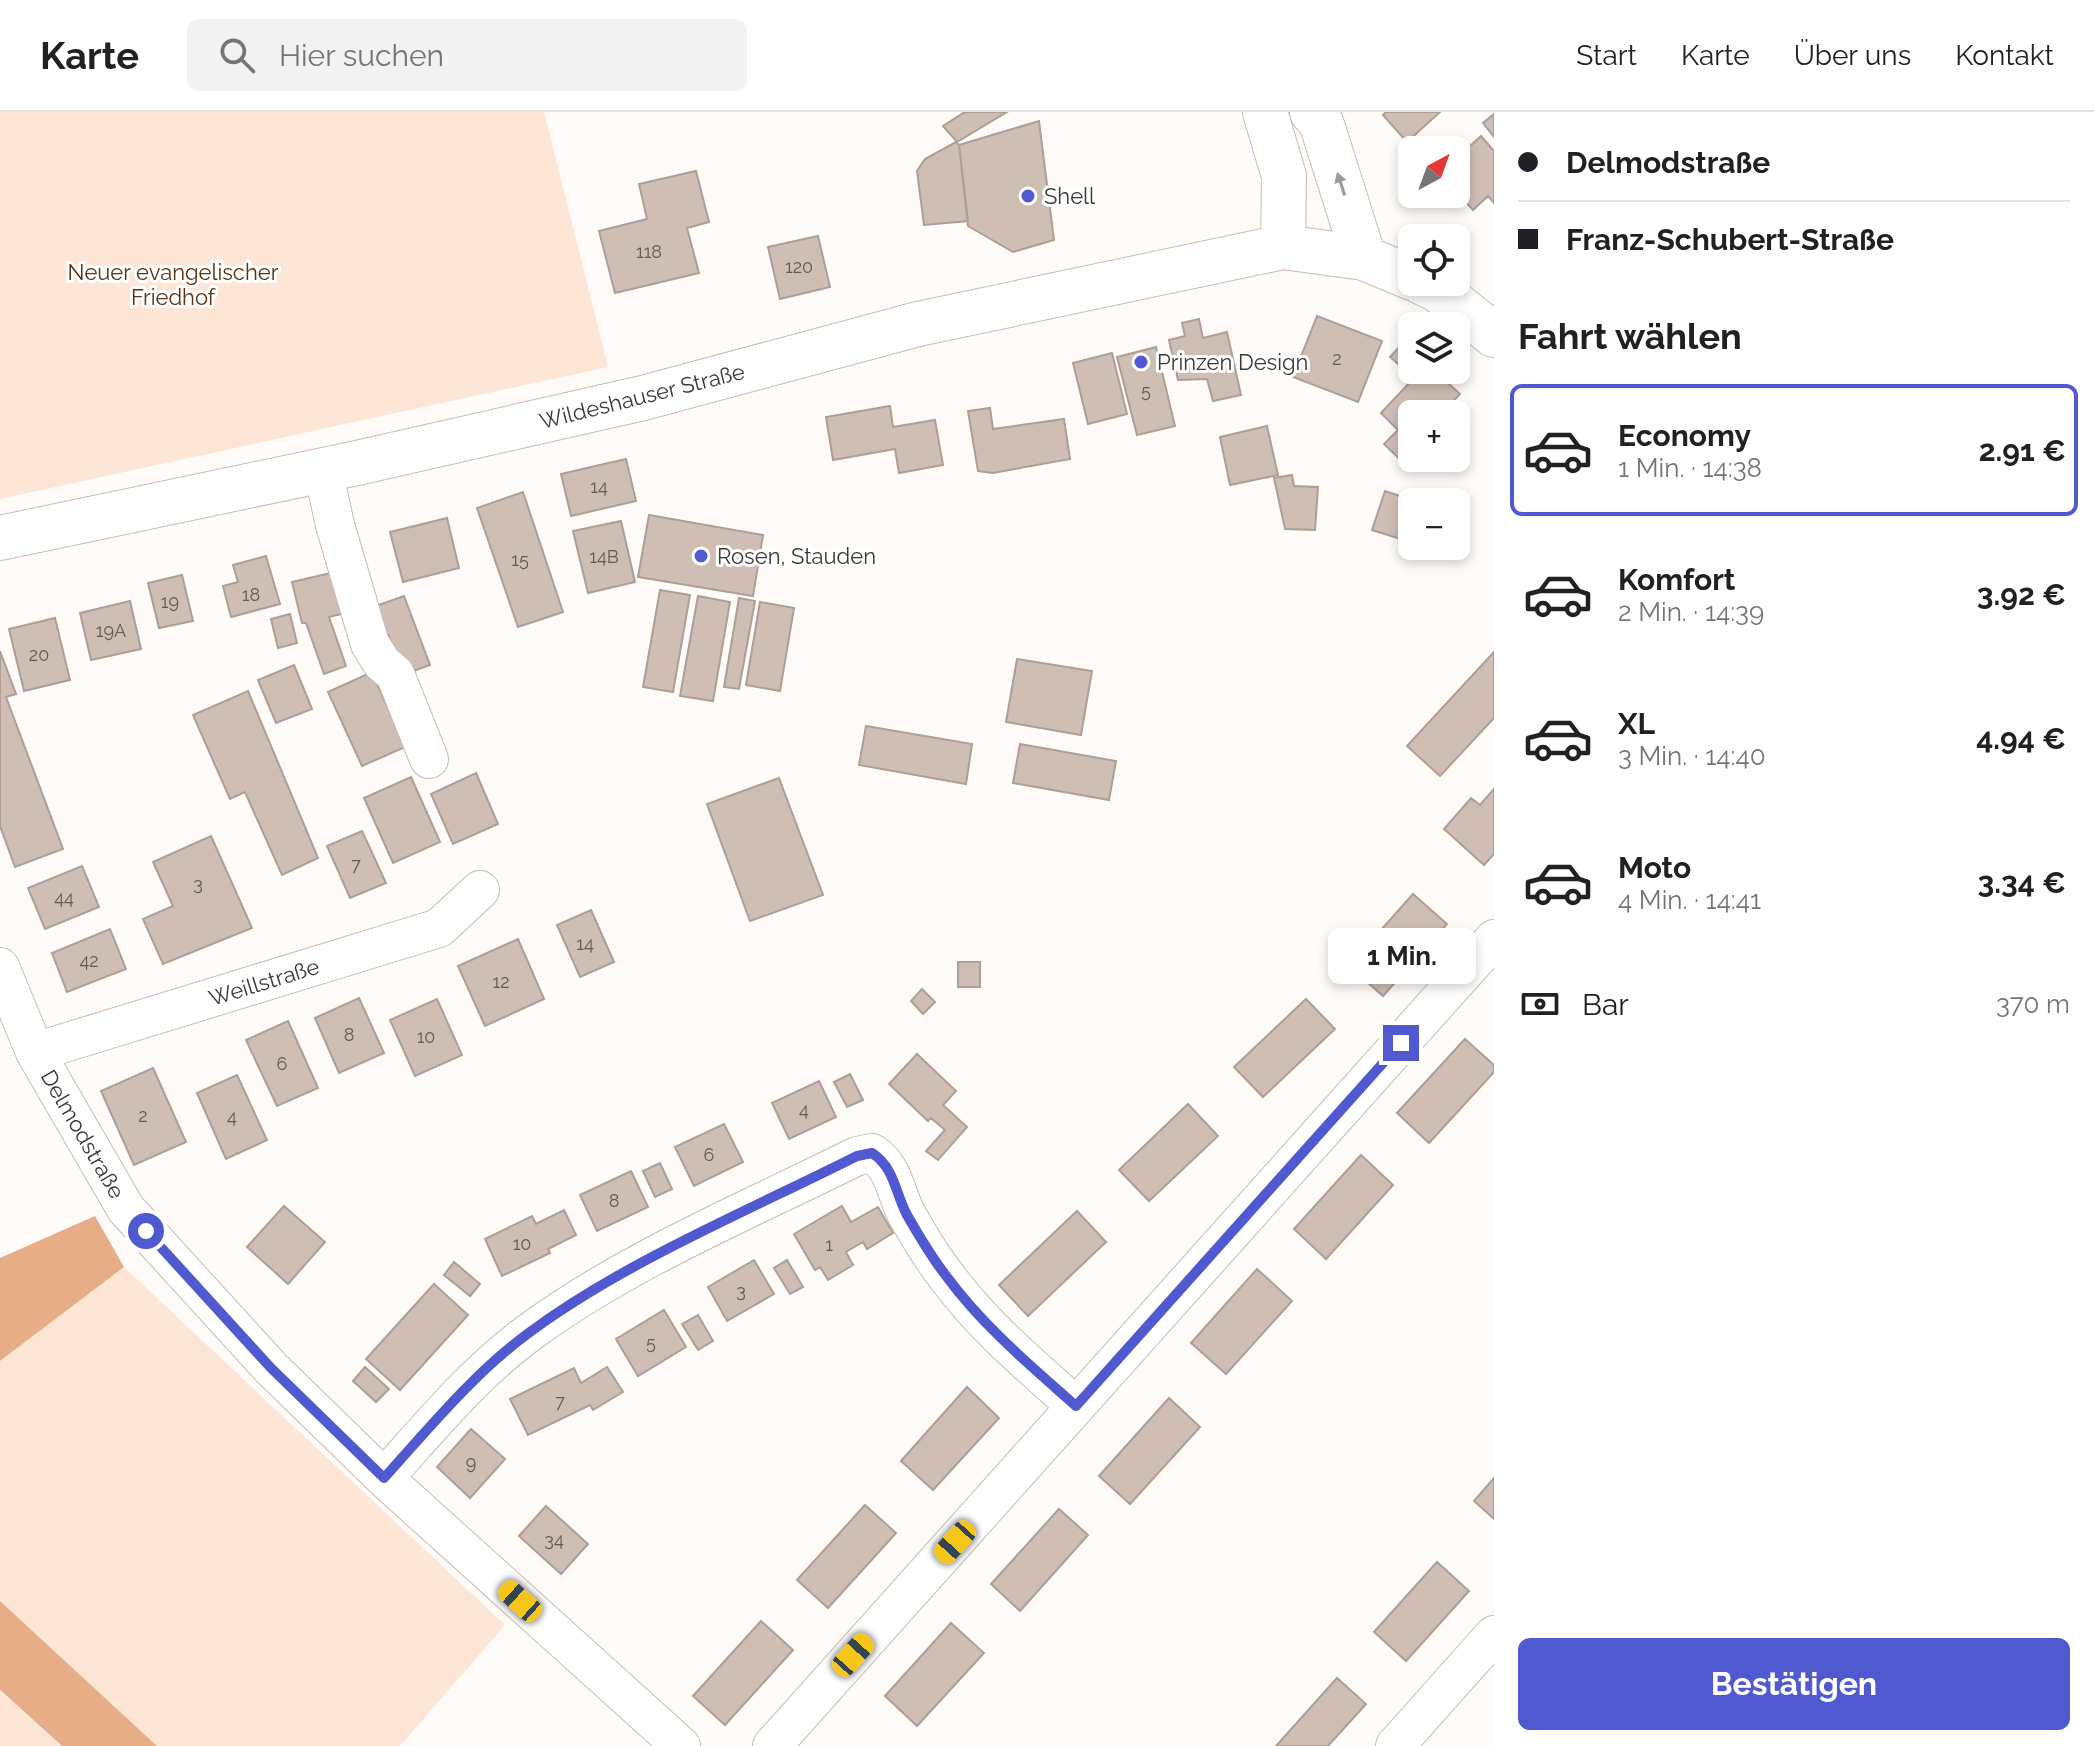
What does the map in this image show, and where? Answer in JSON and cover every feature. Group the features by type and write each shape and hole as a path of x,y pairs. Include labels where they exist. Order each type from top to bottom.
{"main road":[{"path":"1265,112 1284,176 1283,247"},
{"path":"1312,112 1321,122 1364,258"},
{"name":"Wildeshauser Straße","path":"0,538 643,398 918,324 1283,247 1364,258 1398,272"},
{"path":"1445,296 1494,335"}],"street":[{"path":"323,470 335,525 370,644 382,663 395,674 429,759"},
{"name":"Weillstraße","path":"35,1052 439,928 480,890"},
{"path":"772,1746 1494,939"},
{"name":"Delmodstraße","path":"0,967 35,1052 126,1209 271,1368 384,1478 681,1746"},
{"path":"384,1478 461,1393 528,1333 597,1287 857,1156 872,1153 884,1161 906,1213 947,1277 1005,1343 1076,1406"},
{"path":"1395,1746 1494,1635"}],"green space":[{"name":"Neuer evangelischer Friedhof","path":"0,112 544,112 608,367 0,499"},
{"path":"124,1267 505,1625 400,1746 157,1746 0,1601 0,1361"},
{"path":"0,1691 61,1746 0,1746"}],"shaded area":[{"path":"95,1216 124,1267 0,1361 0,1258"},
{"path":"0,1601 157,1746 62,1746 0,1690"}],"building":[{"path":"965,112 1007,112 957,142 943,126"},
{"path":"1386,112 1440,112 1414,136 1402,136 1383,115"},
{"path":"1494,114 1494,137 1483,123"},
{"path":"1039,121 1054,240 1013,252 968,226 959,145"},
{"path":"1481,136 1494,151 1494,203 1488,196 1473,210 1470,207 1470,146"},
{"path":"956,142 959,145 968,221 924,225 917,171 925,159"},
{"path":"696,171 709,222 687,228 699,273 615,293 599,231 647,219 639,184"},
{"path":"818,236 830,287 780,299 768,247"},
{"path":"1317,316 1382,341 1358,402 1293,377"},
{"path":"1199,319 1203,338 1227,332 1241,395 1213,401 1207,379 1178,380 1169,340 1185,336 1182,323"},
{"path":"1156,347 1175,426 1137,435 1117,357"},
{"path":"1398,348 1398,364 1390,357"},
{"path":"1112,353 1127,414 1088,424 1073,363"},
{"path":"1408,384 1449,384 1460,394 1454,400 1398,400 1398,430 1381,413"},
{"path":"890,406 893,427 935,420 943,465 899,473 895,449 833,460 826,417"},
{"path":"990,408 993,429 1064,419 1070,459 993,473 978,471 968,411"},
{"path":"1267,426 1278,475 1230,485 1220,437"},
{"path":"1398,430 1398,457 1384,444"},
{"path":"626,459 636,501 571,516 561,474"},
{"path":"1292,475 1294,486 1318,487 1315,530 1285,529 1274,478"},
{"path":"1385,491 1398,495 1398,538 1372,530"},
{"path":"523,492 563,612 518,627 477,508"},
{"name":"Rosen, Stauden","path":"649,515 763,535 753,596 638,577"},
{"path":"447,518 459,568 403,582 390,532"},
{"path":"621,521 635,582 588,593 573,531"},
{"path":"266,556 280,604 231,617 223,586 238,582 233,565"},
{"path":"335,572 345,613 329,617 346,666 324,674 306,623 302,623 292,582"},
{"path":"182,575 193,621 159,628 148,583"},
{"path":"660,590 690,595 673,692 643,687"},
{"path":"404,596 430,665 403,675 388,634 377,638 367,609"},
{"path":"698,596 730,602 713,701 680,696"},
{"path":"739,598 755,601 739,689 724,687"},
{"path":"130,601 141,649 91,660 80,613"},
{"path":"760,602 794,608 780,691 746,685"},
{"path":"290,614 297,643 278,648 271,619"},
{"path":"55,618 70,680 24,691 9,629"},
{"path":"0,651 16,694 6,697 63,849 15,867 0,826"},
{"path":"1494,652 1494,718 1440,776 1407,746"},
{"path":"1017,659 1092,671 1081,735 1006,722"},
{"path":"294,665 312,709 276,723 258,680"},
{"path":"372,672 405,747 362,766 328,692"},
{"path":"248,691 318,858 282,875 245,792 230,799 193,715"},
{"path":"866,726 972,744 966,784 859,765"},
{"path":"1020,744 1116,761 1109,800 1013,783"},
{"path":"476,773 498,824 453,844 431,794"},
{"path":"411,777 440,842 393,863 364,798"},
{"path":"779,778 823,895 750,921 707,804"},
{"path":"1494,789 1494,854 1484,865 1444,829 1471,798 1480,805"},
{"path":"362,831 386,883 350,898 327,846"},
{"path":"211,836 252,928 163,964 143,919 173,906 153,862"},
{"path":"82,866 99,907 45,929 28,888"},
{"path":"1413,894 1447,924 1383,996 1349,966"},
{"path":"591,910 614,962 580,977 557,925"},
{"path":"110,929 126,969 67,992 52,953"},
{"path":"518,939 544,999 485,1026 458,966"},
{"path":"958,962 980,962 980,987 958,987"},
{"path":"922,989 935,1002 923,1014 911,1001"},
{"path":"359,998 384,1053 339,1073 315,1018"},
{"path":"437,999 462,1055 415,1076 390,1020"},
{"path":"1306,999 1335,1029 1263,1097 1234,1067"},
{"path":"288,1021 318,1088 277,1106 246,1040"},
{"path":"1465,1039 1494,1065 1494,1072 1429,1143 1397,1113"},
{"path":"917,1054 956,1091 943,1105 967,1127 938,1160 926,1151 945,1130 931,1118 928,1121 889,1084"},
{"path":"153,1068 186,1142 134,1165 101,1091"},
{"path":"850,1074 863,1100 847,1107 834,1082"},
{"path":"237,1075 267,1140 226,1159 197,1093"},
{"path":"819,1081 836,1117 789,1139 772,1103"},
{"path":"1188,1104 1218,1136 1149,1201 1119,1170"},
{"path":"724,1124 743,1162 694,1186 675,1147"},
{"path":"1361,1155 1393,1185 1326,1259 1294,1229"},
{"path":"660,1163 672,1189 655,1197 643,1171"},
{"path":"631,1171 648,1207 597,1231 580,1195"},
{"path":"284,1206 325,1242 288,1284 247,1247"},
{"path":"842,1206 851,1222 878,1207 893,1233 867,1249 863,1242 846,1252 853,1265 828,1280 820,1267 815,1270 794,1234"},
{"path":"564,1210 576,1235 548,1249 550,1253 502,1276 485,1239 532,1216 536,1224"},
{"path":"1077,1211 1106,1242 1028,1316 999,1285"},
{"path":"754,1260 774,1294 727,1321 708,1287"},
{"path":"787,1260 803,1287 790,1294 774,1268"},
{"path":"454,1262 480,1284 470,1296 444,1275"},
{"path":"1257,1269 1292,1301 1226,1374 1191,1343"},
{"path":"434,1284 468,1315 400,1390 366,1359"},
{"path":"664,1310 686,1347 638,1376 616,1339"},
{"path":"698,1315 713,1341 698,1350 682,1324"},
{"path":"365,1367 389,1389 376,1402 353,1381"},
{"path":"607,1367 623,1392 593,1410 590,1405 528,1435 510,1399 574,1368 581,1383"},
{"path":"967,1387 999,1418 933,1490 901,1461"},
{"path":"1169,1398 1200,1427 1130,1504 1099,1476"},
{"path":"471,1429 505,1459 470,1498 437,1467"},
{"path":"1494,1478 1494,1519 1474,1501"},
{"path":"865,1505 896,1533 828,1608 797,1580"},
{"path":"546,1506 588,1544 561,1574 519,1536"},
{"path":"1059,1509 1088,1535 1020,1611 991,1584"},
{"path":"1437,1562 1469,1591 1406,1661 1374,1632"},
{"path":"761,1621 793,1650 725,1725 693,1696"},
{"path":"951,1623 984,1653 917,1726 885,1696"},
{"path":"1337,1678 1366,1704 1328,1746 1276,1746"}],"place":[{"name":"Shell","path":"1028,196"},
{"name":"Prinzen Design","path":"1141,362"},
{"name":"Rosen, Stauden","path":"701,556"}],"route":[{"path":"146,1231 271,1368 384,1478 461,1393 528,1333 597,1287 857,1156 872,1153 884,1161 906,1213 947,1277 1005,1343 1076,1406 1401,1043"}]}
